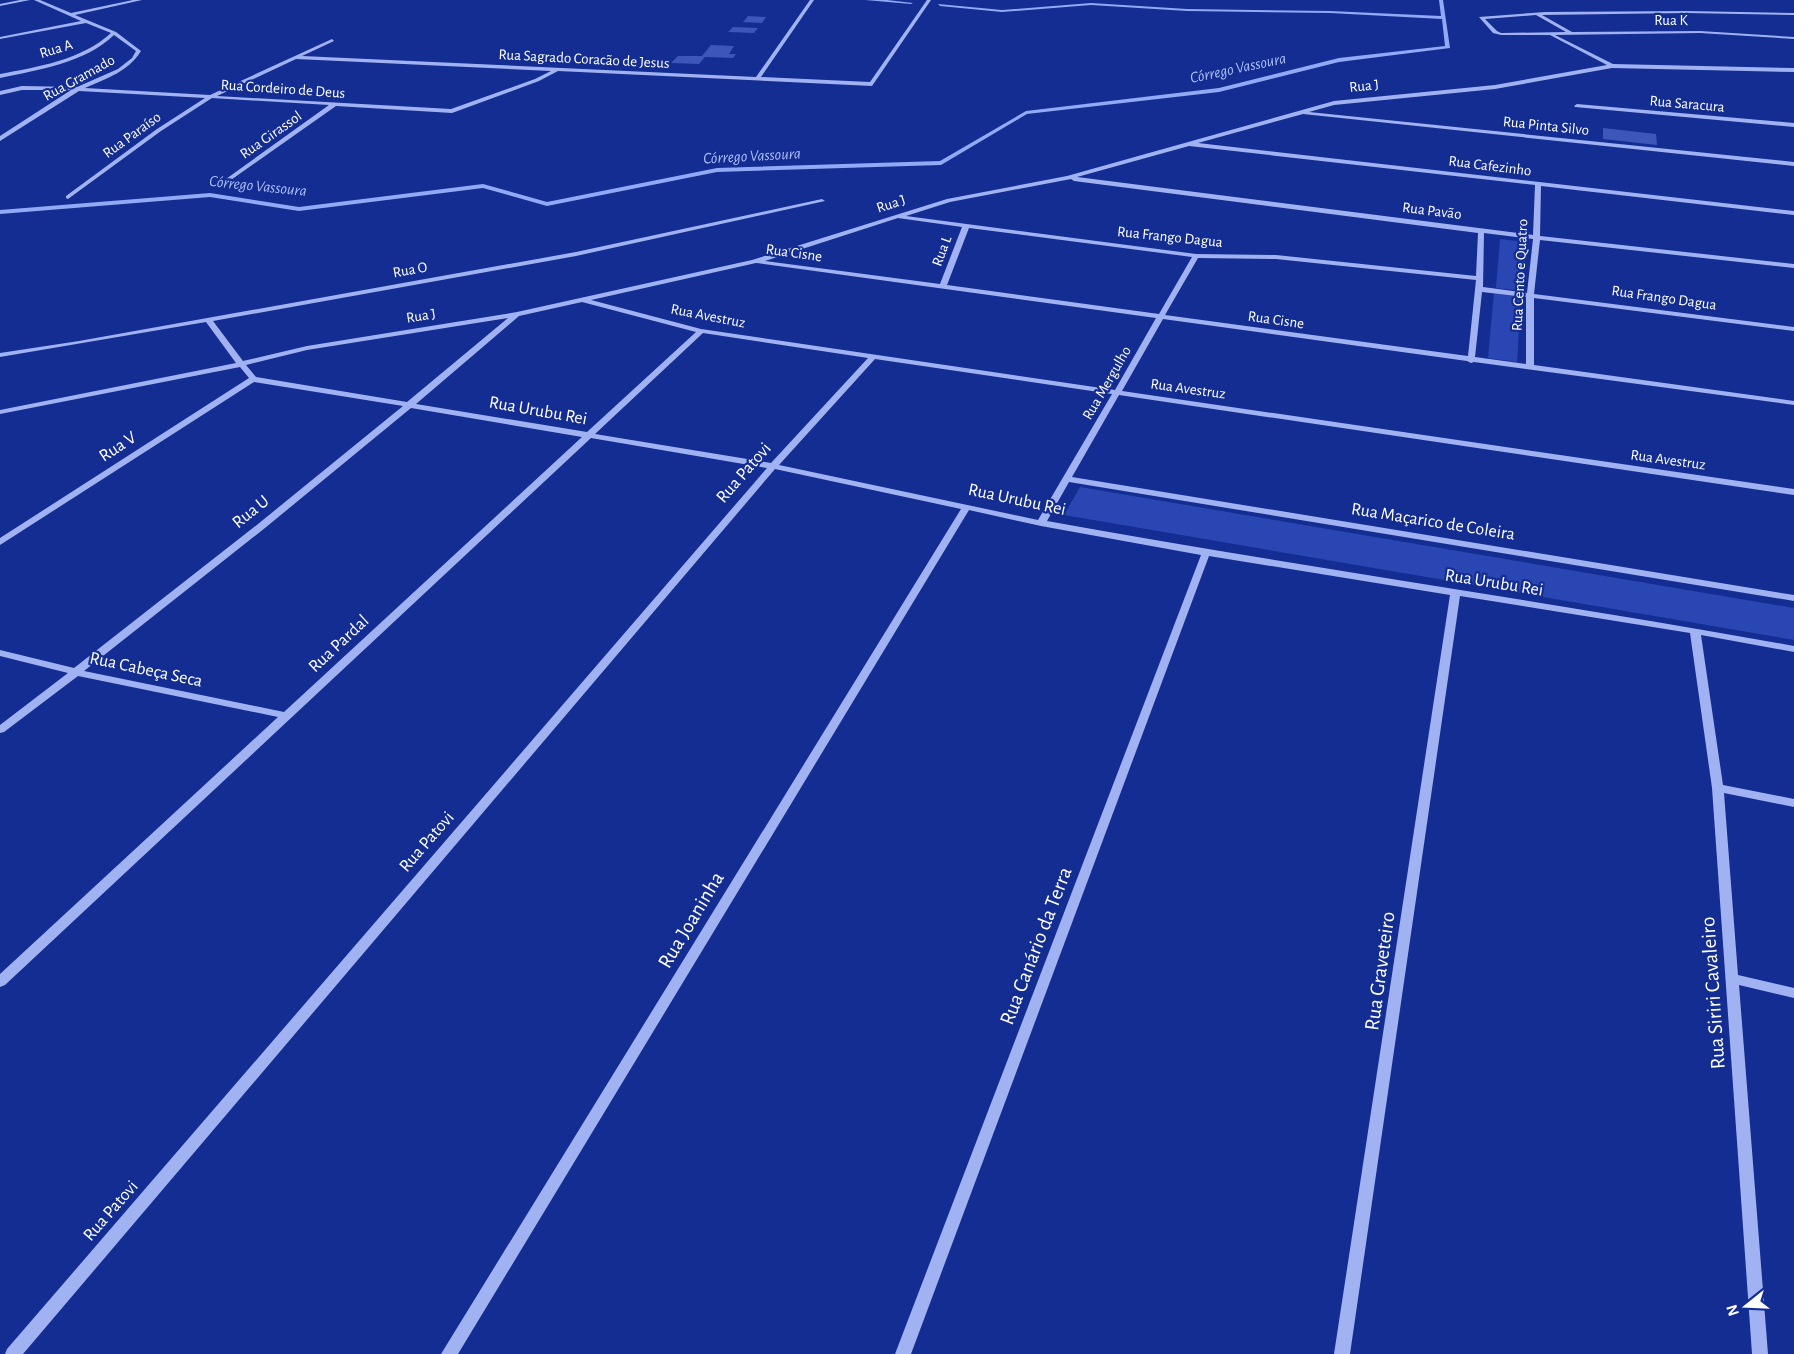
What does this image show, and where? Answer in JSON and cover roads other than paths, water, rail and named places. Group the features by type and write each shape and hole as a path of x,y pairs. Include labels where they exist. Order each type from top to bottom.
{"street":[{"path":"0,5 28,0"},
{"path":"36,0 114,33"},
{"path":"71,14 140,0"},
{"path":"758,78 812,0"},
{"name":"Rua Sagrado Coracão de Jesus","path":"295,57 872,84 929,0"},
{"path":"1538,14 1688,12 1794,14"},
{"path":"1538,14 1572,33"},
{"name":"Rua K","path":"1538,14 1481,18 1495,32 1501,34 1700,32 1794,38"},
{"path":"0,38 88,21"},
{"name":"Rua A","path":"0,76 81,54 107,42 114,33"},
{"name":"Rua Gramado","path":"0,139 78,89 113,75 134,61 139,51 114,33"},
{"path":"1549,34 1612,66"},
{"name":"Rua Paraíso","path":"68,197 159,130 212,96 332,40"},
{"name":"Rua J","path":"0,412 241,364 308,348 517,314 754,262 949,200 1068,178 1334,103 1495,87 1612,66 1794,70"},
{"name":"Rua Cordeiro de Deus","path":"0,93 22,88 78,89 452,111 537,80 556,70"},
{"path":"21,72 16,82 22,88"},
{"name":"Rua Girassol","path":"221,185 335,104"},
{"name":"Rua Saracura","path":"1577,105 1794,125"},
{"name":"Rua Pinta Silvo","path":"1296,112 1794,164"},
{"name":"Rua Cafezinho","path":"1183,144 1794,213"},
{"name":"Rua Pavão","path":"1068,178 1480,231 1794,266"},
{"name":"Rua Cento e Quatro","path":"1530,367 1530,294 1538,185"},
{"name":"Rua O","path":"0,355 576,254 822,201"},
{"name":"Rua Frango Dagua","path":"897,217 1196,256 1276,256 1478,278"},
{"name":"Rua L","path":"943,286 966,226"},
{"path":"1471,361 1479,288 1480,231"},
{"name":"Rua Mergulho","path":"1041,523 1196,256"},
{"name":"Rua Cisne","path":"754,262 1794,403"},
{"name":"Rua Frango Dagua","path":"1479,288 1794,329"},
{"name":"Rua Avestruz","path":"580,299 701,331 1794,492"},
{"name":"Rua U","path":"0,730 411,405 517,314"},
{"path":"208,320 253,379"},
{"name":"Rua Pardal","path":"0,982 701,331"},
{"name":"Rua Patovi","path":"13,1354 773,466 873,357"},
{"name":"Rua Urubu Rei","path":"253,379 773,466 1041,523 1206,553 1695,630 1794,649"},
{"name":"Rua V","path":"0,542 253,379"},
{"name":"Rua Maçarico de Coleira","path":"1067,479 1794,598"},
{"name":"Rua Joaninha","path":"449,1354 967,506"},
{"name":"Rua Canário da Terra","path":"903,1354 1206,553"},
{"name":"Rua Graveteiro","path":"1342,1354 1455,594"},
{"name":"Rua Siriri Cavaleiro","path":"1695,630 1718,788 1760,1354"},
{"name":"Rua Cabeça Seca","path":"0,653 76,672 287,716"},
{"path":"1718,788 1794,803"},
{"path":"1733,979 1794,993"}],"waterway":[{"path":"867,0 911,3"},
{"name":"Córrego Vassoura","path":"1441,0 1444,18"},
{"path":"940,5 1002,11 1091,4 1187,10 1330,12 1444,18"},
{"name":"Córrego Vassoura","path":"0,212 210,195 299,209 483,186 547,204 717,170 941,163 1026,113 1219,90 1339,60 1448,47 1444,18"}]}
